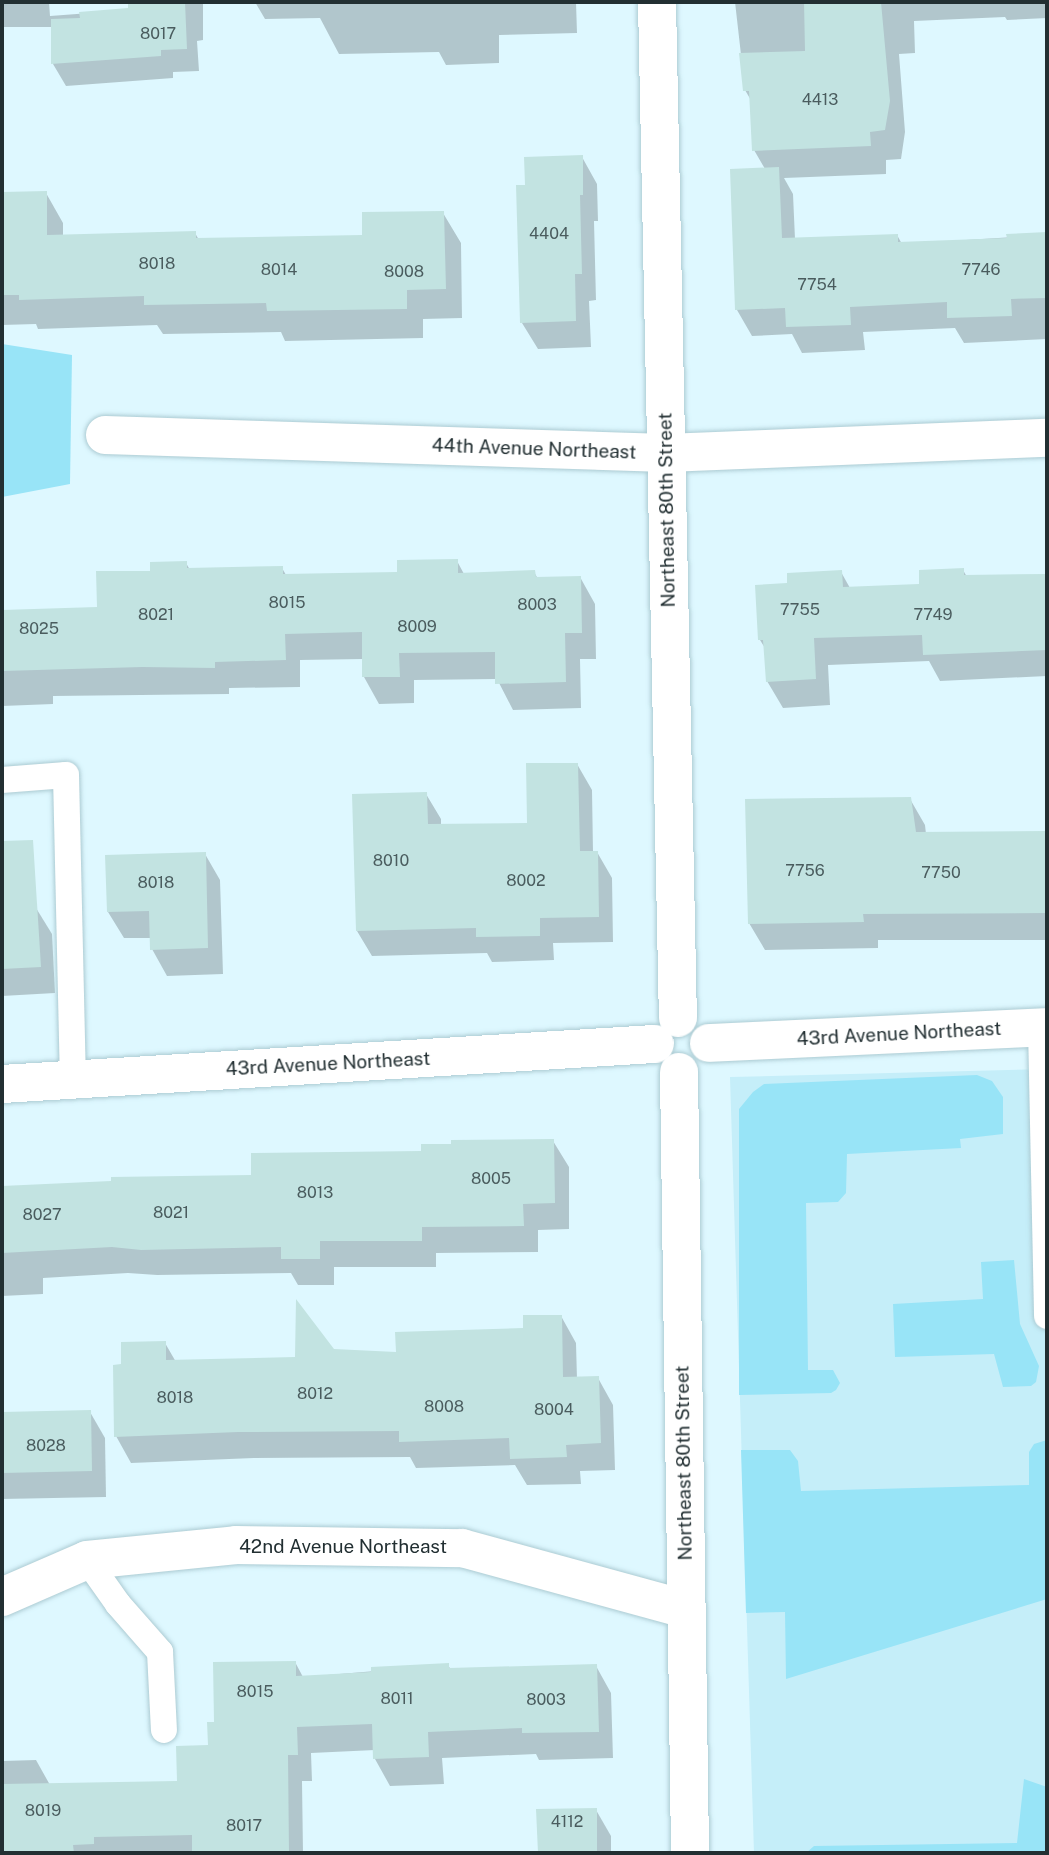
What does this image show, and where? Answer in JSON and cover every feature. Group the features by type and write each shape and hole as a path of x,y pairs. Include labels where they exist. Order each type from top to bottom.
{"street":[{"name":"Northeast 80th Street","path":"657,2 666,453 666,1031"},
{"name":"44th Avenue Northeast","path":"105,435 666,453 1047,438"},
{"path":"692,1019 699,1024 709,1043 703,1063 688,1072 679,1072 664,1065 658,1058 666,1031 692,1019"},
{"name":"43rd Avenue Northeast","path":"709,1043 1044,1027"},
{"name":"43rd Avenue Northeast","path":"2,1084 666,1031"},
{"name":"Northeast 80th Street","path":"679,1072 690,1853"},
{"name":"42nd Avenue Northeast","path":"2,1597 87,1560 236,1545 462,1548 685,1609"}],"lane":[{"path":"2,780 66,775 73,1079"},
{"path":"1044,1027 1047,1316"},
{"path":"87,1560 118,1604 160,1652 164,1730"}],"shaded area":[{"path":"2,344 72,355 70,484 2,497"},
{"path":"1047,1069 1047,1853 754,1853 730,1077"},
{"path":"977,1075 992,1081 1003,1097 1003,1134 960,1139 961,1148 847,1154 846,1193 838,1202 806,1203 808,1370 833,1370 840,1383 836,1390 831,1393 739,1395 739,1109 753,1092 764,1084"},
{"path":"1014,1260 1020,1324 1039,1366 1036,1382 1031,1386 1003,1387 994,1354 895,1357 893,1304 983,1299 981,1262"},
{"path":"1047,1440 1047,1599 786,1679 785,1612 746,1613 741,1450 790,1450 798,1461 801,1491 1029,1485 1029,1452 1034,1444"},
{"path":"1024,1779 1047,1787 1047,1853 806,1853 814,1846 1017,1843"}],"building":[{"path":"128,2 185,2 187,49 161,50 161,56 51,64 51,19 80,18 79,12 128,8"},
{"path":"804,2 881,2 890,101 885,130 870,132 871,146 752,151 749,91 743,91 739,53 805,51"},
{"path":"583,155 583,195 580,195 582,274 575,274 576,321 520,323 516,185 525,185 524,157"},
{"path":"779,167 782,238 898,234 898,242 1007,238 1006,234 1047,232 1047,298 1011,299 1012,316 947,318 947,302 850,307 851,325 786,327 785,308 735,310 730,169"},
{"path":"47,191 47,235 196,231 196,238 362,235 362,212 444,211 446,289 407,290 407,309 267,311 266,303 144,305 144,296 19,300 19,295 2,295 2,192"},
{"path":"458,559 458,573 535,570 536,577 581,576 582,633 565,633 566,682 495,684 495,652 399,653 400,677 362,677 362,632 285,634 286,660 215,662 215,668 2,671 2,610 97,607 96,571 150,571 150,562 187,561 187,568 283,566 283,574 397,572 397,560"},
{"path":"964,568 964,575 1047,574 1047,650 923,655 922,635 814,638 816,679 766,682 763,640 758,640 755,585 787,583 787,573 842,570 843,587 919,584 919,570"},
{"path":"526,763 578,763 580,851 598,851 599,917 540,918 540,936 476,937 476,928 356,931 352,794 427,792 428,824 527,823"},
{"path":"911,797 916,832 1047,831 1047,913 863,914 864,922 748,924 745,799"},
{"path":"33,840 41,967 2,969 2,841"},
{"path":"206,852 208,948 150,950 149,911 107,912 105,855"},
{"path":"554,1139 555,1203 523,1204 524,1226 422,1227 422,1241 320,1241 320,1259 281,1259 281,1247 141,1250 112,1247 2,1253 2,1186 111,1181 111,1177 251,1175 251,1153 421,1151 421,1144 451,1144 451,1140"},
{"path":"296,1299 334,1349 396,1352 395,1332 523,1328 523,1315 562,1315 563,1377 599,1376 601,1443 566,1445 567,1457 510,1459 509,1438 399,1442 399,1431 238,1432 114,1437 113,1365 121,1364 121,1342 166,1341 166,1360 295,1357"},
{"path":"91,1410 92,1471 2,1473 2,1412"},
{"path":"296,1661 296,1676 371,1672 371,1667 449,1663 449,1668 597,1664 599,1732 522,1733 522,1728 428,1732 429,1757 373,1759 372,1724 297,1727 298,1755 288,1755 289,1853 192,1853 192,1835 94,1837 94,1844 73,1845 74,1853 2,1853 2,1784 177,1781 176,1746 208,1745 207,1722 214,1722 213,1662"},
{"path":"597,1808 597,1853 538,1853 536,1809"}]}
